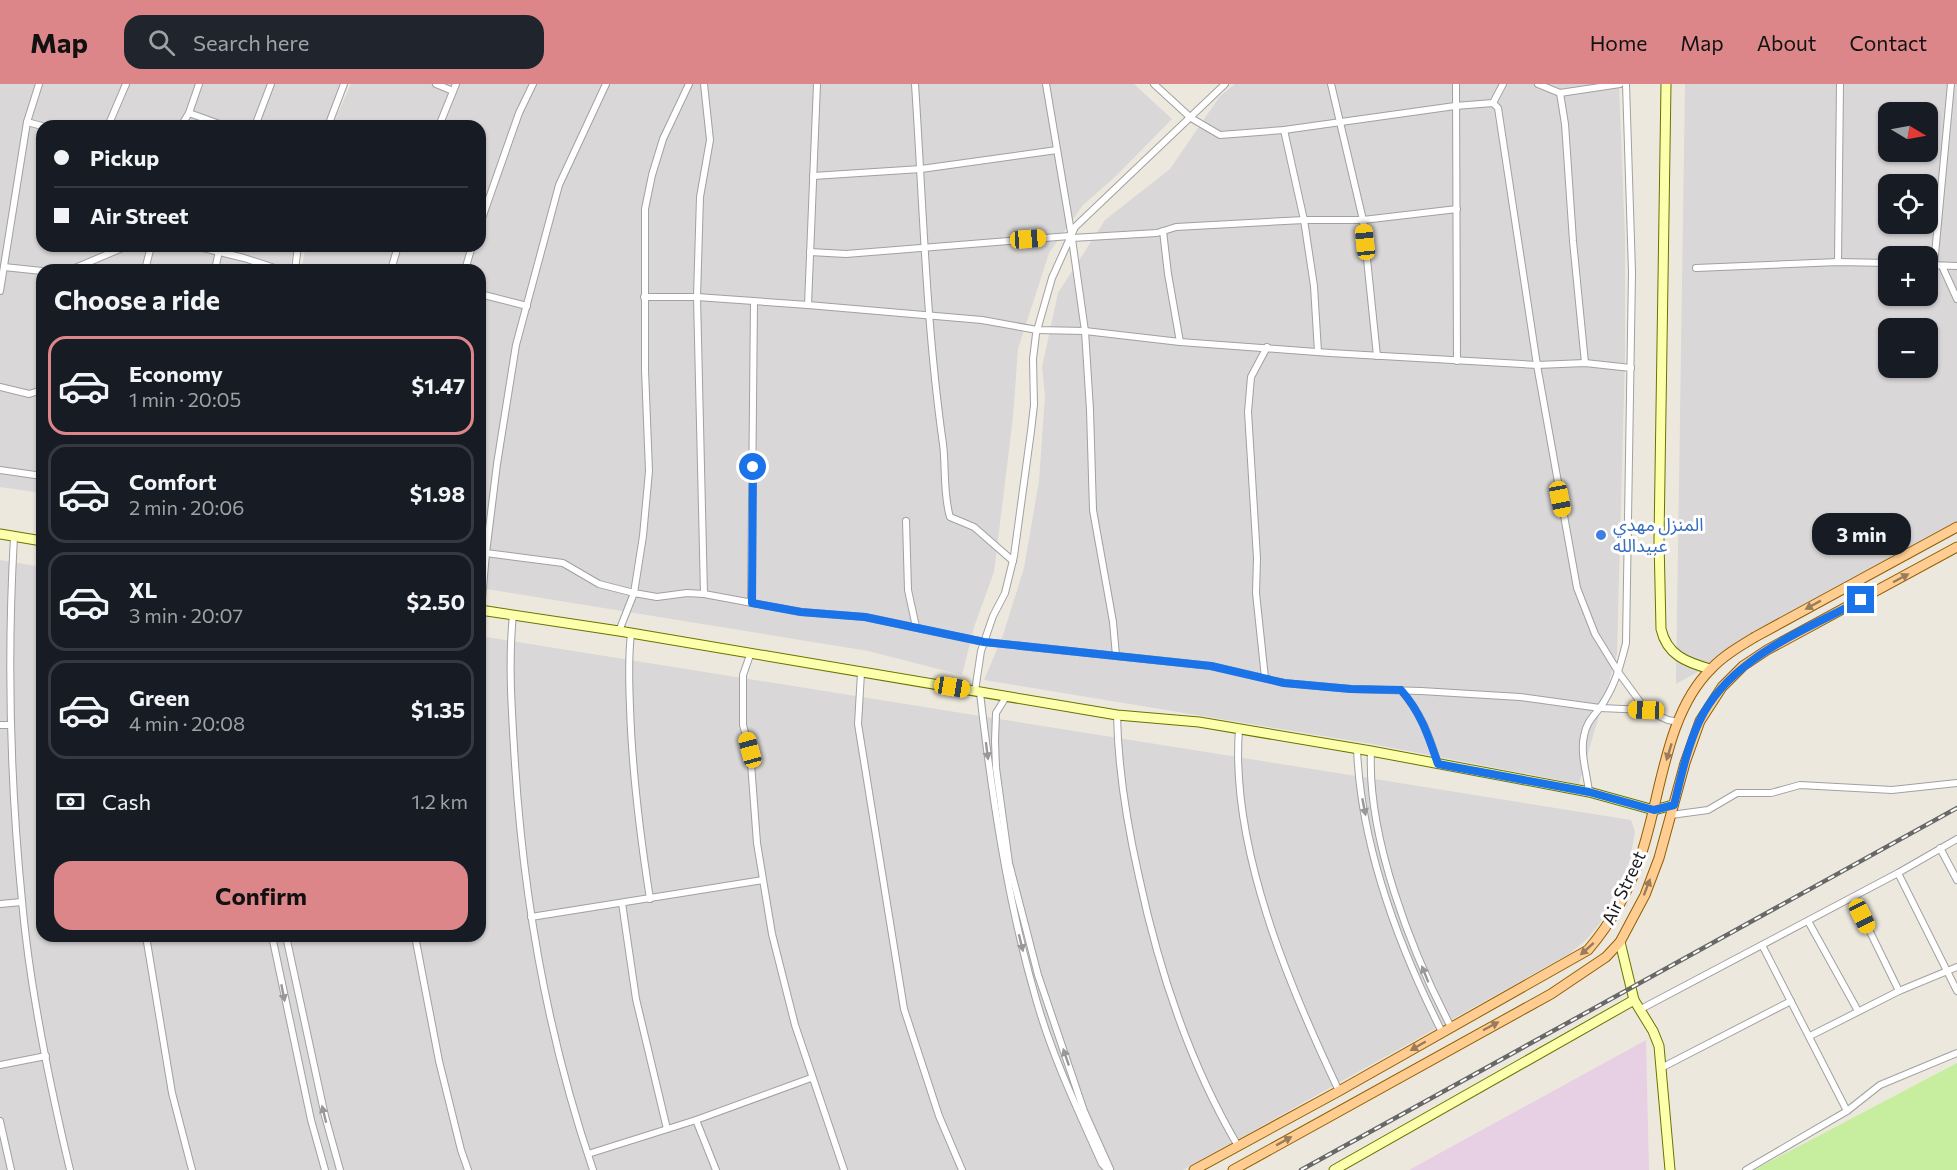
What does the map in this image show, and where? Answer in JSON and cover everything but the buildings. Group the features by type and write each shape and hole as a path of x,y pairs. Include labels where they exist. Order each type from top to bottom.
{"main road":[{"name":"Air Street","path":"1194,1170 1588,950 1612,920 1625,893 1641,855 1664,766 1679,722 1688,701 1710,669 1725,656 1755,637 1957,527"},
{"name":"Air Street","path":"1233,1170 1551,994 1606,957 1620,942 1645,895 1700,721 1710,702 1733,675 1767,650 1957,547"}],"street":[{"path":"0,291 27,122 39,84"},
{"path":"112,120 126,84"},
{"path":"185,120 199,84"},
{"path":"257,120 271,84"},
{"path":"330,120 344,84"},
{"path":"436,84 453,91"},
{"path":"441,120 456,84"},
{"path":"486,207 519,113 533,84"},
{"path":"606,84 559,185 527,306 513,367 497,464 486,554 563,563 599,584 657,597 687,593 704,594 801,612 865,617 984,642 1211,666 1284,683 1351,689 1521,697 1600,708 1646,710 1668,720 1679,722"},
{"path":"619,632 633,593 643,536 649,471 644,297 645,209 663,138 689,84"},
{"path":"704,594 697,297 700,196 710,140 705,84"},
{"path":"808,305 817,84"},
{"path":"915,84 929,317 945,459 947,508 950,517 974,527 1013,561"},
{"path":"1046,84 1085,331 1093,510 1113,622 1116,656"},
{"path":"1154,84 1191,118 1220,135 1284,130 1455,106 1493,103 1498,108 1537,364 1577,588 1595,634 1619,673 1646,710"},
{"path":"1109,1170 1102,1164 1071,1094 1036,1001 1020,939 993,801 977,692 977,670 984,642 1005,593 1013,561 1034,405 1033,359 1037,330 1052,278 1071,235 1113,191 1225,84"},
{"path":"1332,84 1363,220 1377,356"},
{"path":"1456,84 1457,361"},
{"path":"1493,103 1503,84"},
{"path":"1538,84 1560,93 1620,84"},
{"path":"1589,792 1583,737 1592,716 1600,708 1619,673 1626,643 1632,272 1626,84"},
{"path":"1666,84 1659,540 1661,629 1663,639 1671,651 1687,662 1710,669"},
{"path":"1838,261 1840,84"},
{"path":"1933,246 1951,84"},
{"path":"1560,93 1565,124 1586,363"},
{"path":"189,113 208,120"},
{"path":"27,122 36,124"},
{"path":"1284,130 1304,220 1314,286 1318,352"},
{"path":"813,176 921,169 1057,150"},
{"path":"810,252 846,254 1071,235 1163,231 1176,227 1304,220 1363,220 1457,209"},
{"path":"1163,231 1180,342"},
{"path":"87,264 114,252"},
{"path":"227,252 262,264"},
{"path":"1696,268 1838,261 1878,263"},
{"path":"1938,266 1957,266"},
{"path":"1942,266 1957,299"},
{"path":"4,267 36,270"},
{"path":"486,296 527,306"},
{"path":"644,297 697,297 808,305 982,320 1037,330 1085,331 1180,342 1318,352 1457,361 1586,363 1631,368"},
{"path":"752,603 754,302"},
{"path":"1265,678 1256,593 1257,558 1248,412 1251,377 1267,347"},
{"path":"0,387 29,394 36,392"},
{"path":"0,470 36,475"},
{"path":"906,521 908,591 916,627"},
{"path":"0,534 36,540"},
{"path":"14,537 10,602 12,725 22,902 33,985 70,1170"},
{"path":"486,611 1117,715 1199,722 1371,751 1589,792 1654,810 1708,810 1737,793 1771,793 1800,785 1892,790 1957,783"},
{"path":"513,614 509,652 510,688 518,812 531,917 555,1042 570,1101 594,1170"},
{"path":"631,633 629,690 632,752 640,836 650,899"},
{"path":"750,655 743,675 743,725 750,750 755,822 763,880 775,945 795,1025 844,1170"},
{"path":"861,673 858,724 904,1009 939,1116 962,1170"},
{"path":"1401,690 1413,703 1424,722 1438,764"},
{"path":"1006,697 996,713 995,741 996,768 1009,863 1038,975 1084,1111 1109,1170"},
{"path":"1117,715 1117,750 1129,835 1156,952 1192,1056 1214,1105 1238,1146"},
{"path":"0,725 12,725"},
{"path":"1239,729 1237,759 1241,797 1263,901 1298,1001 1339,1091"},
{"path":"1357,749 1359,784 1376,863 1401,940 1422,993 1442,1032"},
{"path":"1371,751 1371,783 1386,861 1424,972 1451,1027"},
{"path":"1639,1010 1898,873 1957,839"},
{"path":"1941,848 1957,880"},
{"path":"1898,873 1957,991"},
{"path":"531,917 763,880"},
{"path":"1853,897 1899,990"},
{"path":"0,904 22,902"},
{"path":"622,903 636,999 667,1129"},
{"path":"1808,921 1858,1011"},
{"path":"147,942 172,1093 192,1170"},
{"path":"273,942 310,1120 325,1170"},
{"path":"287,942 325,1116 340,1170"},
{"path":"416,942 439,1061 468,1170"},
{"path":"1620,942 1634,1000 1657,1037 1670,1170"},
{"path":"1762,945 1847,1111"},
{"path":"1810,1036 1899,990 1957,967"},
{"path":"1334,1170 1634,1000"},
{"path":"1661,1068 1791,1001"},
{"path":"1746,1170 1847,1111 1880,1085 1957,1053"},
{"path":"0,1065 46,1056"},
{"path":"588,1154 696,1120 812,1078"},
{"path":"696,1120 716,1170"},
{"path":"0,1121 11,1170"}],"shaded area":[{"path":"0,84 342,84 328,120 36,120 36,252 294,252 290,264 36,264 36,492 0,487"},
{"path":"351,84 1134,84 1172,119 1116,176 1083,205 1049,253 1018,349 1013,417 994,572 974,627 962,675 868,651 486,589 486,264 302,264 305,252 486,252 486,120 335,120"},
{"path":"1235,84 1619,84 1625,239 1625,356 1617,654 1579,784 1372,744 984,680 1003,635 1024,568 1039,481 1045,396 1042,367 1058,293 1105,220 1170,169 1220,96"},
{"path":"1685,84 1957,84 1957,528 1676,684"},
{"path":"0,560 36,566 36,942 486,942 486,637 1631,820 1635,832 1630,860 1600,923 1586,940 1569,954 1183,1170 0,1170"},
{"path":"1646,1040 1649,1170 1409,1170"}],"green space":[{"path":"1957,1063 1957,1170 1754,1170"}],"railway":[{"path":"1301,1170 1957,808"}],"place":[{"name":"المنزل مهدي عبيدالله","path":"1601,535"}],"route":[{"path":"753,467 752,603 801,612 865,617 984,642 1211,666 1284,683 1351,689 1401,690 1413,703 1424,722 1438,764 1589,792 1654,810 1674,805 1685,763 1700,721 1710,702 1733,675 1767,650 1861,600"}]}
